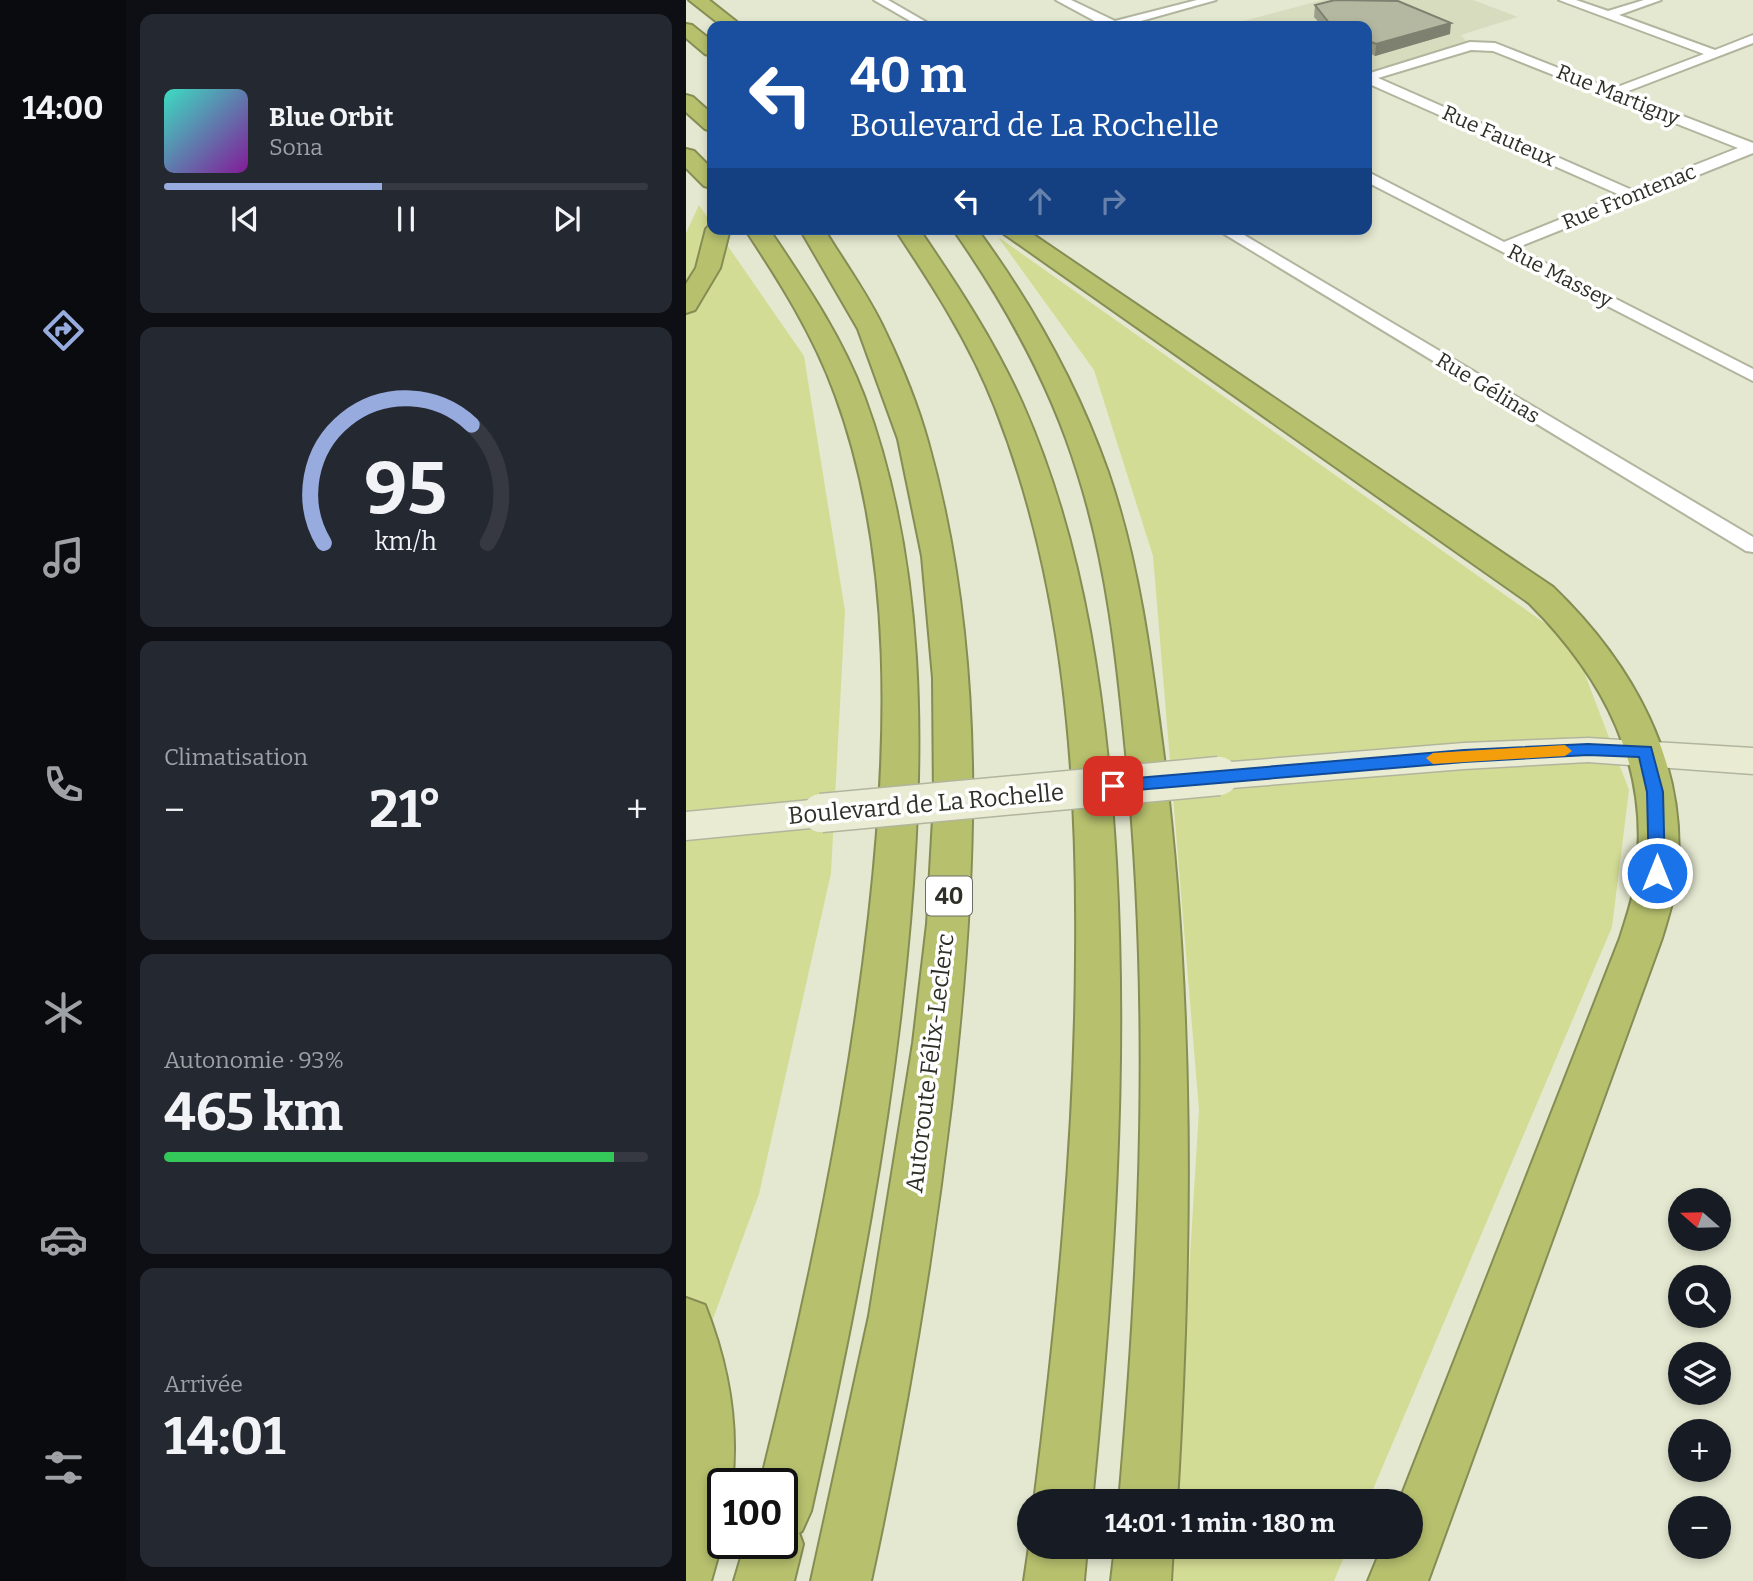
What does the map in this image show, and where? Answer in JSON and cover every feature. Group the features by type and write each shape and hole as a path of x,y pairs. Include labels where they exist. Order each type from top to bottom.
{"highway":[{"path":"698,0 726,21"},
{"path":"686,29 707,46"},
{"path":"686,101 707,120"},
{"path":"686,156 707,176"},
{"path":"686,305 712,259 717,235"},
{"path":"761,235 816,317 856,414 873,472 888,549 900,684 896,847 876,1040 838,1262 792,1468"},
{"name":"Autoroute Félix-Leclerc","path":"816,235 869,326 890,373 909,428 925,490 938,561 947,636 952,735 948,902 933,1068 900,1292 841,1581"},
{"path":"911,235 962,309 988,358 1011,412 1034,474 1061,574 1083,696 1097,868 1097,1070 1089,1234 1064,1489"},
{"path":"969,235 1020,311 1050,366 1074,422 1109,530 1129,625 1154,830 1165,1053 1161,1306 1149,1489"},
{"path":"1018,235 1541,594 1589,645 1632,715 1646,751 1655,792 1658,849 1653,896 1641,938 1398,1581"},
{"path":"686,1324 699,1369 707,1442 705,1484 686,1569"},
{"path":"764,1581 770,1559"},
{"path":"1054,1581 1057,1559"},
{"path":"1141,1581 1143,1559"}],"street":[{"path":"880,0 918,21"},
{"path":"1062,0 1102,21"},
{"path":"1131,21 1210,0"},
{"path":"1565,0 1713,53"},
{"path":"1608,15 1655,0"},
{"path":"1612,93 1753,39"},
{"name":"Rue Martigny","path":"1372,76 1470,46 1494,47 1752,148"},
{"name":"Rue Fauteux","path":"1372,80 1631,195"},
{"name":"Rue Frontenac","path":"1504,247 1752,148"},
{"name":"Rue Massey","path":"1372,180 1753,376"},
{"name":"Rue Gélinas","path":"1233,235 1753,546"},
{"name":"Boulevard de La Rochelle","path":"686,826 1219,776 1478,755 1588,750 1646,751 1753,761"}],"shaded area":[{"path":"1322,0 1473,0 1518,17 1461,35 1470,46 1372,76 1372,21 1243,21"}],"green space":[{"path":"699,205 707,217 707,235 720,235 804,356 845,611 831,873 759,1194 686,1392 686,233"},
{"path":"998,237 1573,643 1629,790 1612,927 1373,1489 1176,1489 1199,1110 1153,556 1094,370"},
{"path":"1171,1559 1343,1559 1334,1581 1170,1581"}],"building":[{"path":"1335,0 1398,1 1451,23 1376,44 1372,42 1372,21 1328,21 1315,5"}],"slow traffic":[{"path":"1433,758 1565,751"}],"route":[{"path":"1113,786 1464,756 1588,750 1646,751 1655,792 1657,873"}]}
